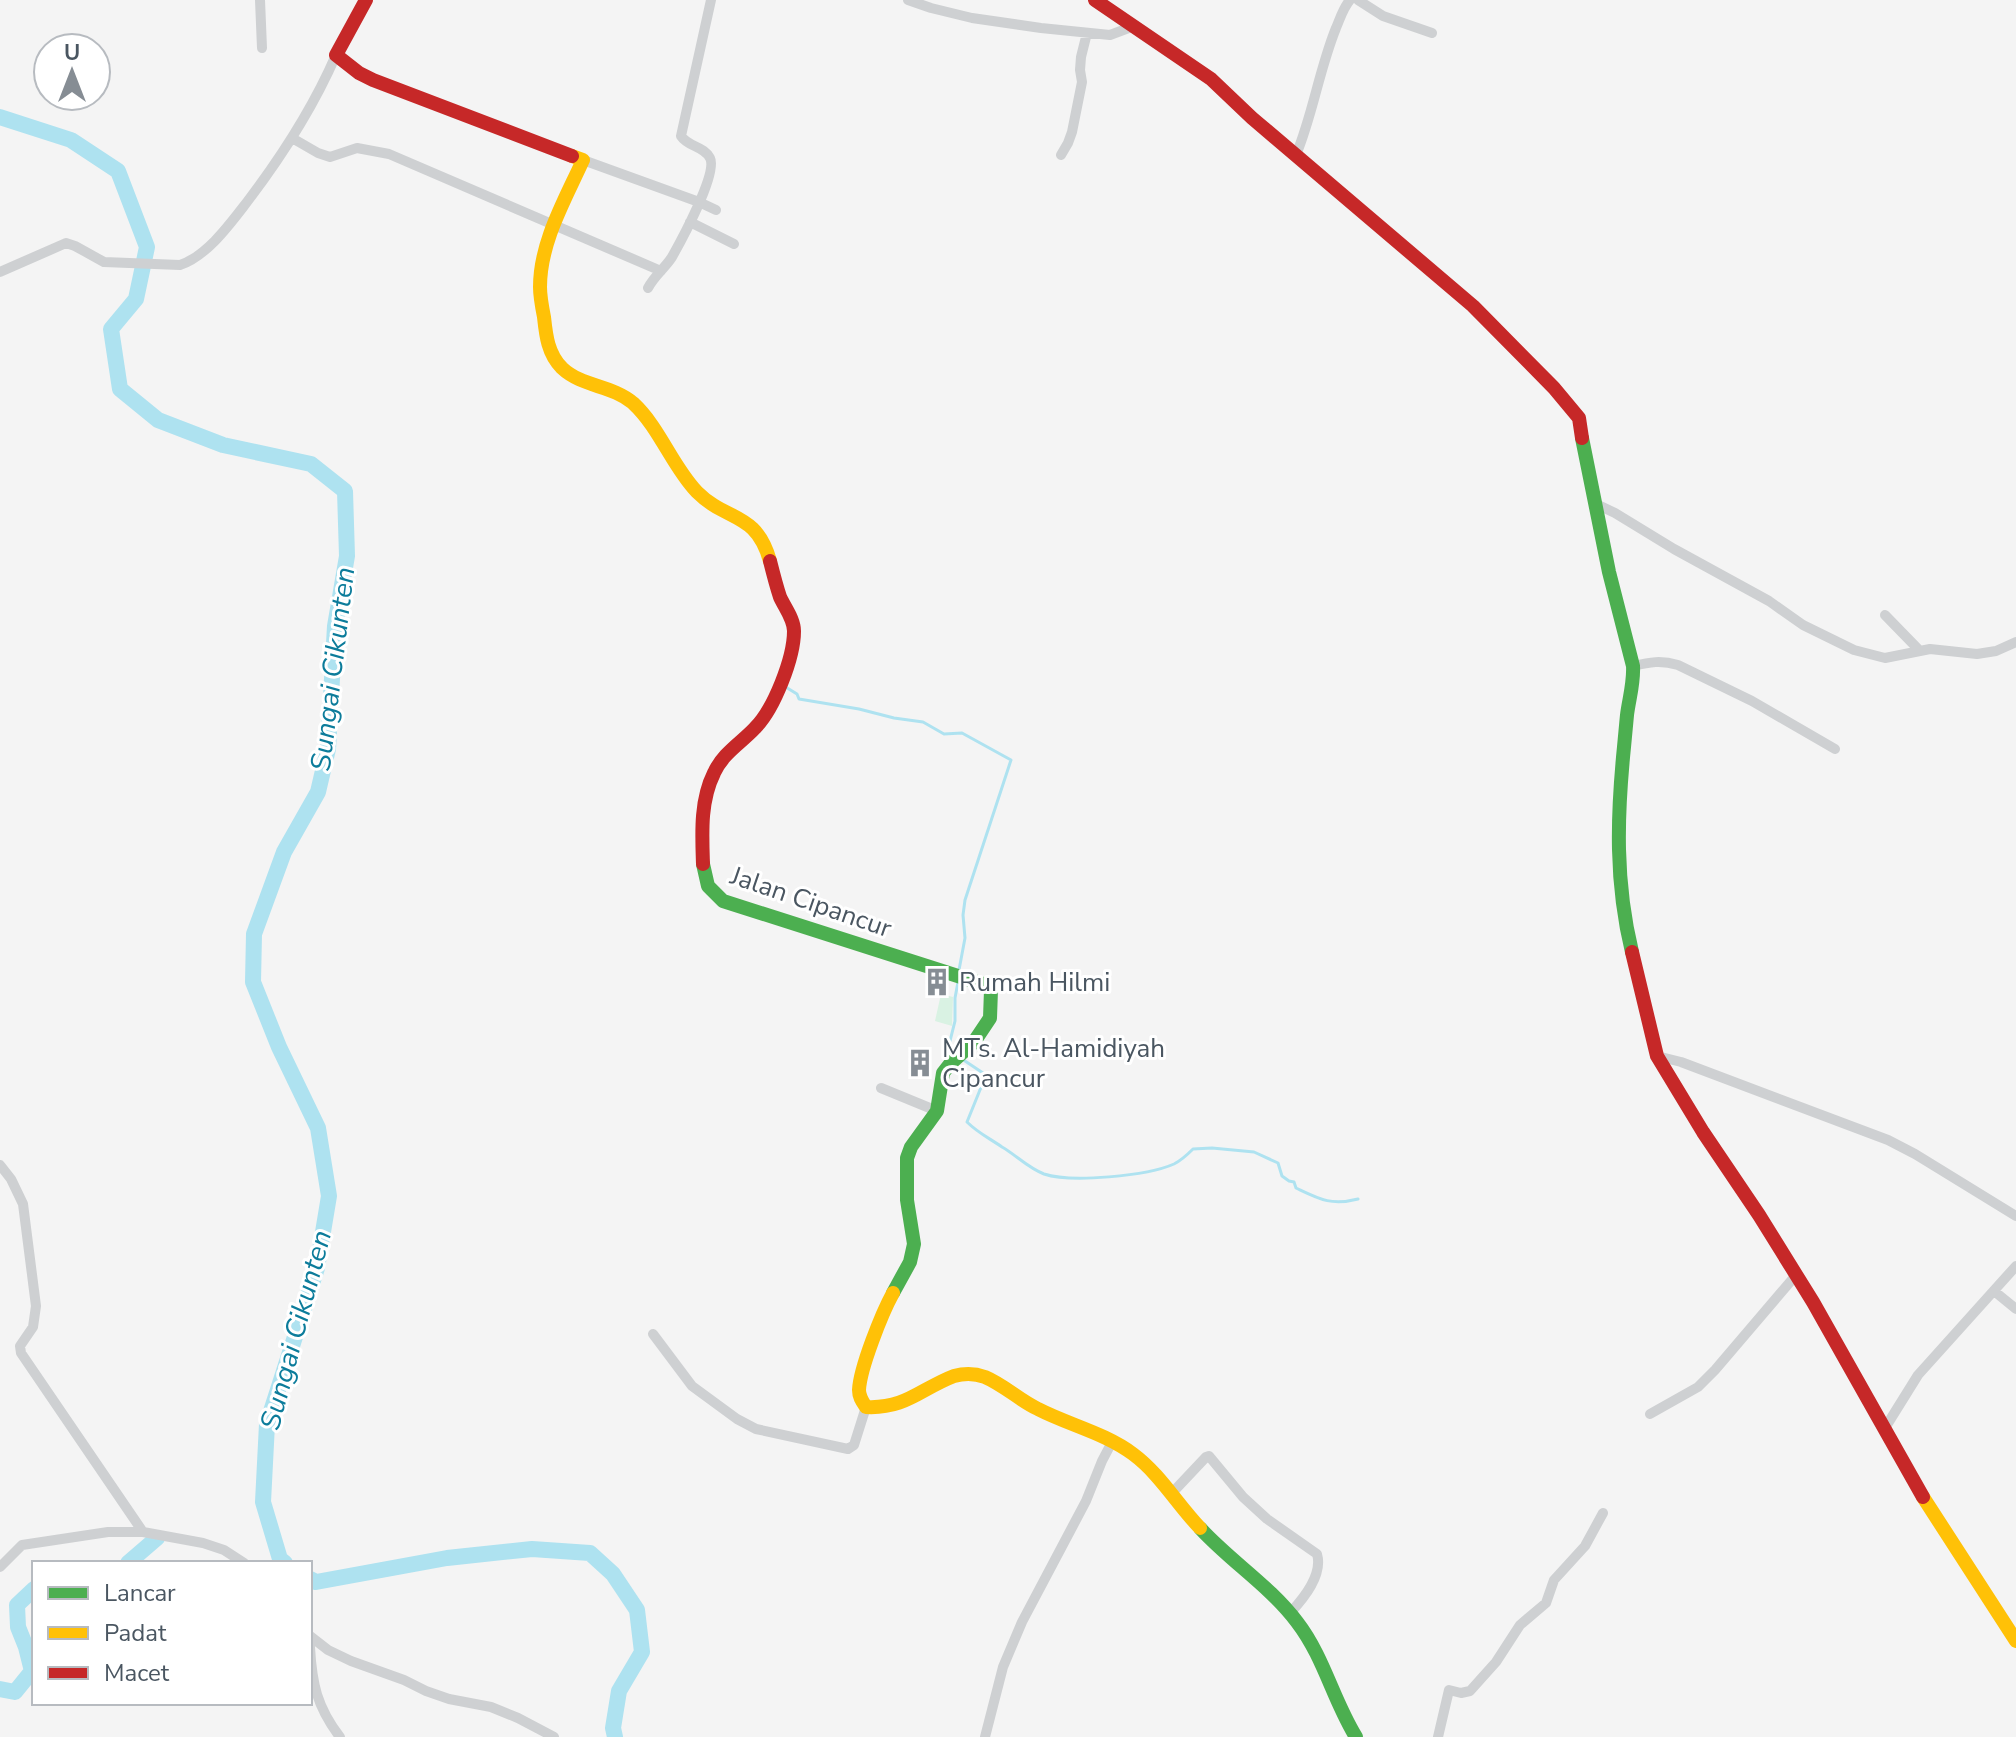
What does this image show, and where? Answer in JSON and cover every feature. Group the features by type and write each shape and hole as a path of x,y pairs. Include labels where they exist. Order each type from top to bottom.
{"street":[{"path":"260,0 262,48"},
{"path":"0,272 66,243 97,259 113,262 180,265 190,261 227,229 278,161 366,0"},
{"path":"648,288 670,260 709,180 712,162 708,155 685,142 681,136 711,0"},
{"path":"908,0 972,18 1087,33 1110,35 1134,26"},
{"path":"1095,0 1211,79 1473,306 1554,388 1579,418 1609,572 1633,666 1618,811 1619,866 1627,932 1657,1056 1796,1275 1919,1491 2016,1641"},
{"path":"1296,155 1331,41 1350,0"},
{"path":"1358,0 1383,16 1432,33"},
{"path":"1061,155 1072,132 1087,33"},
{"path":"336,55 373,80 716,210"},
{"path":"292,138 330,157 357,148 389,154 661,271"},
{"path":"555,226 583,160"},
{"path":"690,222 734,244"},
{"name":"Jalan Cipancur","path":"555,226 549,239 540,285 546,339 552,355 565,370 584,383 613,390 630,401 647,418 669,455 700,495 737,517 760,536 794,627 793,640 770,707 762,721 732,747 715,770 705,797 701,823 705,884 723,901 986,985 991,990 990,1018 974,1042 943,1073 937,1111 911,1147 907,1158 907,1200 914,1244 910,1262 889,1301 863,1370 859,1392 866,1407"},
{"path":"1594,503 1769,601 1803,625 1854,650 1885,658 1938,649 1977,654 1996,651 2016,642"},
{"path":"1885,615 1920,651"},
{"path":"1633,666 1655,661 1678,665 1752,701 1835,749"},
{"path":"1657,1056 1681,1062 1888,1140 2016,1216"},
{"path":"881,1088 937,1111"},
{"path":"0,1165 23,1204 36,1306 33,1327 20,1346 21,1353 143,1532"},
{"path":"1885,1428 1918,1375 2016,1266"},
{"path":"1650,1414 1698,1387 1796,1275"},
{"path":"1994,1291 2016,1309"},
{"path":"653,1334 692,1386 756,1429 848,1449 854,1445 866,1407 886,1408 904,1403 930,1387 957,1375 970,1373 987,1377 1027,1404 1112,1442 1138,1458 1173,1492 1206,1535 1291,1612 1321,1661 1337,1704 1356,1737"},
{"path":"985,1737 1003,1667 1022,1622 1086,1501 1112,1442"},
{"path":"1173,1492 1209,1456 1243,1497 1267,1519 1317,1554 1319,1565 1308,1591 1291,1612"},
{"path":"1438,1737 1447,1692 1470,1691 1496,1662 1520,1625 1546,1603 1554,1580 1585,1546 1603,1513"},
{"path":"0,1567 22,1545 108,1532 143,1532 203,1543 224,1550 241,1561"},
{"path":"312,1638 328,1650 351,1661 449,1699 491,1707 554,1737"},
{"path":"312,1666 320,1707 340,1737"}],"green space":[{"path":"941,994 953,997 952,1026 935,1021"}],"waterway":[{"name":"Sungai Cikunten","path":"0,117 71,140 118,171 147,247 136,299 111,329 120,389 158,420 223,445 311,464 345,491 347,556 335,626 328,749 318,792 284,852 254,934 253,982 279,1047 318,1128 329,1196 317,1268 267,1424 263,1502 282,1561"},
{"path":"784,686 797,694 799,699 923,722 944,734 962,733 1011,760 965,900 965,938 959,970"},
{"path":"956,1054 949,1045 955,1021 958,982"},
{"path":"962,1059 986,1075 967,1122 1044,1174 1072,1178 1128,1175 1174,1164 1193,1149 1212,1148 1254,1152 1278,1163 1282,1176 1294,1182 1296,1188 1319,1198 1340,1202 1358,1199"},
{"path":"130,1561 157,1538"},
{"name":"Sungai Cikunten","path":"312,1580 316,1582 447,1558 532,1549 590,1553 613,1574 637,1610 642,1652 619,1691 613,1728 615,1737"},
{"path":"32,1591 17,1605 18,1627 32,1671"},
{"path":"0,1689 15,1692 32,1671"}],"traffic: fast":[{"path":"1582,438 1609,572 1633,666 1619,824 1620,875 1632,952"},
{"path":"703,864 708,886 723,901 986,985 991,990 990,1018 974,1042 943,1073 937,1111 911,1147 907,1158 907,1200 914,1244 910,1262 893,1293"},
{"path":"1200,1528 1275,1597 1297,1622 1356,1737"}],"traffic: slow":[{"path":"572,156 583,160 555,222 541,270 541,302 551,351 570,374 633,403 651,424 688,482 708,502 749,525 757,533 770,561"},
{"path":"893,1293 872,1341 860,1380 860,1395 866,1407 892,1405 954,1376 970,1374 985,1377 1038,1409 1111,1440 1133,1454 1152,1471 1200,1528"},
{"path":"1923,1497 2016,1641"}],"traffic: jam":[{"path":"366,0 336,55 359,73 572,156"},
{"path":"1095,0 1211,79 1252,118 1473,306 1554,388 1579,418 1582,438"},
{"path":"703,864 703,818 709,784 722,760 755,728 769,709 791,655 794,627 780,597 770,561"},
{"path":"1632,952 1657,1056 1813,1302 1923,1497"}],"place":[{"name":"Rumah Hilmi","path":"937,982"},
{"name":"MTs. Al-Hamidiyah Cipancur","path":"920,1063"}]}
